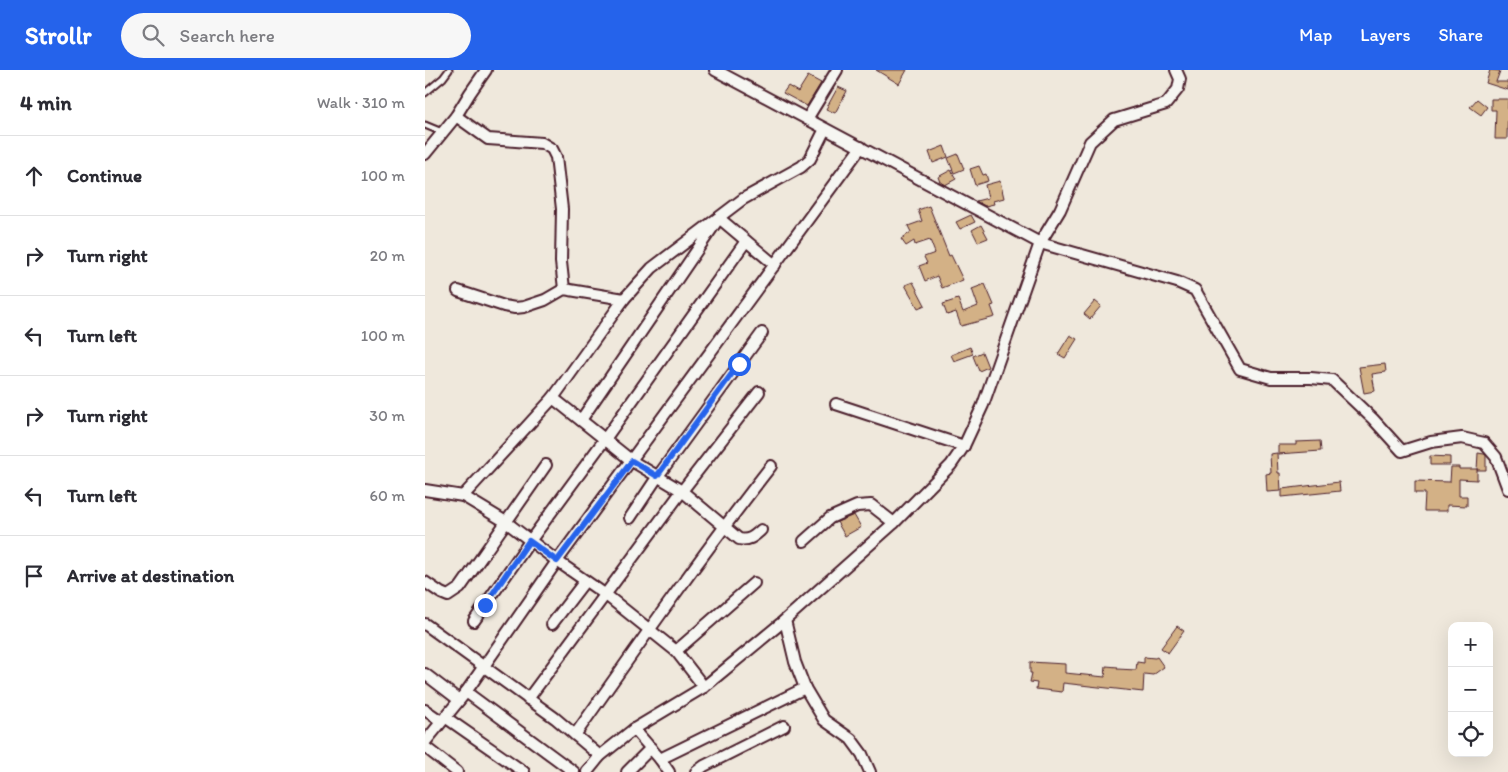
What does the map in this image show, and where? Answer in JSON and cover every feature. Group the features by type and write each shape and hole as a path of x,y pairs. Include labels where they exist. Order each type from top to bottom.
{"street":[{"path":"425,154 456,116 486,70"},
{"path":"715,70 729,73 825,129 1040,242 1177,282 1195,290 1240,368 1271,378 1332,380 1402,450 1431,442 1462,438 1484,443 1496,457 1508,489"},
{"path":"807,118 837,70"},
{"path":"587,772 600,756 634,729 704,687 785,620 894,523 951,465 964,446 983,406 1040,242 1060,210 1090,142 1114,120 1166,104 1178,89 1180,79 1176,70"},
{"path":"456,116 488,139 542,143 553,150 556,157 562,209 561,262 564,289"},
{"path":"463,496 553,398 624,299 652,268 743,199 801,167 810,158 825,129"},
{"path":"425,742 466,692 557,561 861,147"},
{"path":"719,218 775,265"},
{"path":"581,420 719,218"},
{"path":"474,621 529,541 605,439 746,241"},
{"path":"458,290 515,308 538,302 564,289 624,299"},
{"path":"630,518 657,476 762,332"},
{"path":"528,699 682,491 759,392"},
{"path":"553,398 632,461 682,491 739,539 751,539 761,530"},
{"path":"836,404 964,446"},
{"path":"425,582 441,594 448,596 460,588 546,465"},
{"path":"575,735 724,526 771,466"},
{"path":"425,490 463,496 506,522 529,541 606,595 676,651 704,687"},
{"path":"804,541 830,518 857,506 871,505 894,523"},
{"path":"551,624 585,581"},
{"path":"676,651 754,583"},
{"path":"785,620 795,662 805,688 825,720 851,739 862,754 871,772"},
{"path":"425,624 555,718 600,756"},
{"path":"425,674 459,700"},
{"path":"660,759 805,688"},
{"path":"466,692 574,772"},
{"path":"425,710 443,719 524,772"},
{"path":"696,772 704,766 784,726"},
{"path":"634,729 669,772"},
{"path":"425,747 457,772"},
{"path":"627,772 651,748"}],"lane":[{"path":"425,93 443,78 449,70"},
{"path":"425,125 443,132"}],"building":[{"path":"876,70 907,70 899,84"},
{"path":"1490,70 1500,71 1496,82 1508,82 1508,90 1486,83"},
{"path":"808,76 821,83 807,106 783,93 788,86 798,92"},
{"path":"838,87 847,91 835,113 826,109"},
{"path":"1477,99 1487,107 1481,115 1470,107"},
{"path":"1491,99 1508,99 1507,139 1495,139 1496,110 1491,110"},
{"path":"944,146 948,157 933,163 929,152"},
{"path":"958,154 964,169 954,173 948,158"},
{"path":"979,166 983,175 986,174 988,181 975,185 970,169"},
{"path":"951,170 956,179 945,185 940,182 938,177"},
{"path":"1000,181 1004,198 993,201 994,204 985,206 976,201 988,198 985,185"},
{"path":"929,206 949,256 951,255 963,280 942,288 937,276 925,281 919,266 927,263 924,257 935,253 930,240 915,245 914,241 906,246 901,239 911,232 908,226 922,221 918,210"},
{"path":"971,215 975,222 960,229 956,222"},
{"path":"981,225 988,238 978,242 972,230"},
{"path":"913,282 925,305 918,308 905,285"},
{"path":"985,284 994,305 991,306 995,317 961,326 956,312 947,315 943,304 958,299 963,312 978,306 972,289"},
{"path":"1095,301 1101,306 1090,319 1084,314"},
{"path":"1070,335 1077,339 1065,358 1058,354"},
{"path":"970,347 973,354 954,361 951,355"},
{"path":"982,352 988,367 979,371 973,356"},
{"path":"1385,364 1386,372 1372,374 1375,391 1364,393 1359,367"},
{"path":"1320,441 1321,451 1278,454 1278,445 1296,445 1296,442"},
{"path":"1277,453 1281,491 1267,492 1266,474 1271,473 1270,454"},
{"path":"1478,453 1486,455 1486,470 1477,470"},
{"path":"1430,456 1450,457 1450,465 1430,465"},
{"path":"1451,467 1477,469 1477,480 1459,479 1459,496 1467,496 1467,506 1447,505 1447,511 1424,511 1425,493 1415,493 1415,481 1450,482"},
{"path":"1339,482 1340,491 1282,497 1282,489"},
{"path":"854,515 861,527 845,536 837,522"},
{"path":"1177,626 1184,631 1168,653 1161,648"},
{"path":"1144,657 1157,657 1164,667 1153,675 1144,674 1143,692 1063,683 1062,692 1036,689 1037,683 1030,682 1032,673 1030,673 1030,662 1065,664 1065,673 1105,677 1106,666 1118,667 1117,669 1136,670 1137,662 1144,663"}],"route":[{"path":"485,605 529,541 557,561 632,461 657,476 739,364"}]}
